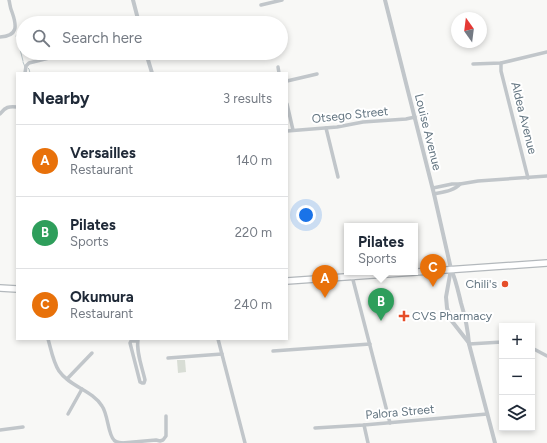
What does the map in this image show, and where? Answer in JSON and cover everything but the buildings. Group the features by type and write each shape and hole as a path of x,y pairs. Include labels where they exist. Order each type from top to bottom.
{"main road":[{"path":"418,271 547,262"},
{"path":"288,281 366,275"},
{"path":"0,288 16,289"}],"street":[{"path":"0,37 10,35 14,31 15,22 9,0"},
{"path":"133,0 137,16"},
{"path":"261,5 282,0"},
{"name":"Louise Avenue","path":"385,0 396,48 433,188 451,269 455,278 463,309 469,335 469,344 495,443"},
{"path":"473,64 501,63 547,52"},
{"path":"25,72 26,66 41,60"},
{"path":"148,60 152,72"},
{"name":"Aldea Avenue","path":"501,63 501,71 528,178"},
{"path":"278,67 280,72"},
{"path":"288,81 317,74"},
{"path":"0,114 2,110 7,107 16,107"},
{"path":"288,108 294,130"},
{"name":"Otsego Street","path":"288,131 343,127 363,122 415,117"},
{"path":"326,128 338,177"},
{"path":"433,188 478,181 547,176"},
{"path":"434,194 452,190 460,184"},
{"name":"Louise Avenue","path":"451,269 446,298 447,308 451,320 469,344"},
{"path":"352,276 390,423"},
{"path":"48,340 59,371 67,379 99,401 103,407 113,440 122,443 163,440 166,436 166,416"},
{"path":"138,340 140,361 145,380 144,383 140,382 130,342 138,340"},
{"path":"218,340 245,443"},
{"path":"469,344 499,342"},
{"path":"273,351 370,344"},
{"path":"535,350 547,356"},
{"path":"67,379 92,353"},
{"path":"168,358 222,354"},
{"path":"135,363 140,361"},
{"path":"68,414 82,389"},
{"name":"Palora Street","path":"315,428 487,414"},
{"path":"364,425 368,443"},
{"path":"0,430 23,427"}],"shaded area":[{"path":"177,360 185,360 186,372 178,373"}],"waterway":[{"path":"23,62 25,67"},
{"path":"28,68 30,72"}],"place":[{"name":"Chili's","path":"505,284"},
{"name":"Okumura","path":"433,287"},
{"name":"Versailles","path":"325,298"},
{"name":"CVS Pharmacy","path":"404,316"},
{"name":"Pilates","path":"381,321"}]}
